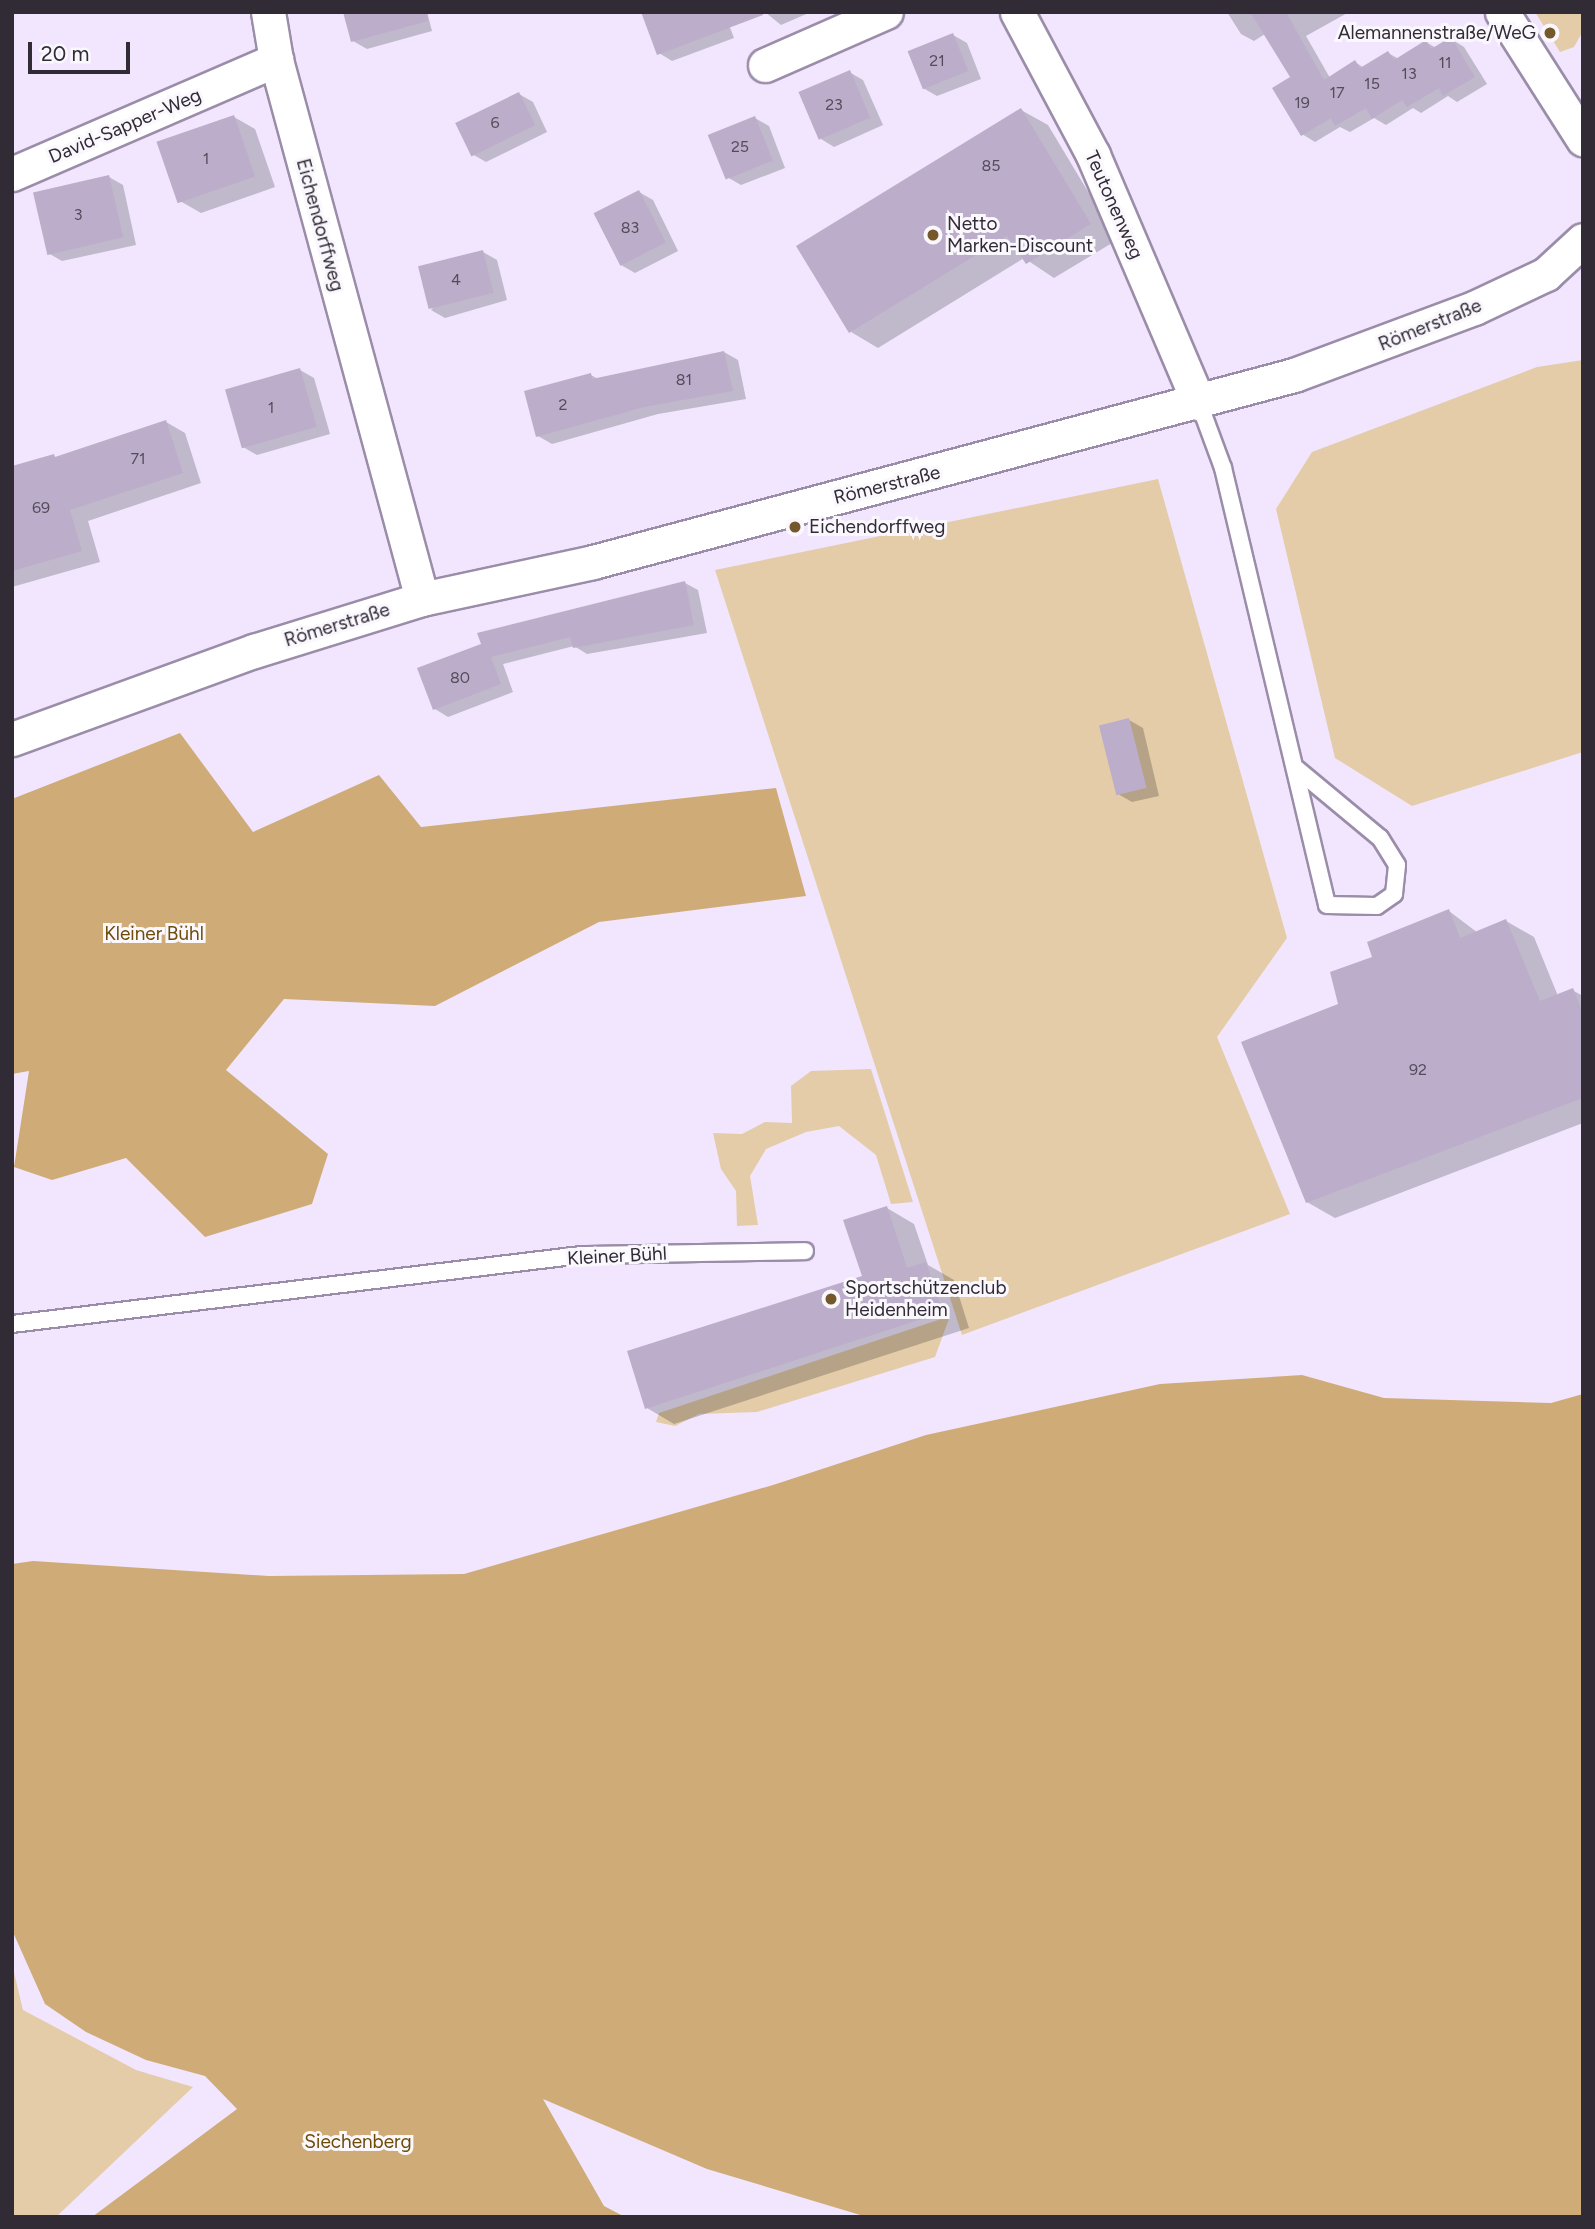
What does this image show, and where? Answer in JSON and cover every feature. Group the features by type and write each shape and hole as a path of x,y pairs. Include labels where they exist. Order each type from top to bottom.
{"street":[{"name":"Eichendorffweg","path":"268,12 275,60 422,599"},
{"path":"765,65 886,12"},
{"name":"Teutonenweg","path":"1017,12 1093,155 1199,403"},
{"path":"1502,12 1583,139"},
{"name":"David-Sapper-Weg","path":"12,174 275,60"},
{"name":"Römerstraße","path":"12,739 254,651 422,599 593,562 730,522 856,495 1199,403 1369,349 1474,307 1546,274 1583,240"}],"lane":[{"path":"1199,403 1223,468 1265,656 1297,769 1327,905 1377,906 1394,894 1397,865 1380,838 1297,769"},
{"name":"Kleiner Bühl","path":"12,1324 581,1255 805,1251"}],"shaded area":[{"path":"1535,12 1583,12 1583,31 1574,47 1560,52"},
{"path":"1583,360 1583,752 1412,806 1335,758 1276,509 1312,452 1537,367"},
{"path":"1158,479 1287,938 1217,1037 1290,1214 962,1335 715,570"},
{"path":"871,1069 913,1202 891,1204 876,1155 839,1126 806,1132 766,1149 750,1176 758,1225 737,1226 736,1191 721,1169 713,1133 742,1134 765,1122 792,1123 791,1086 811,1071"},
{"path":"950,1316 935,1357 757,1412 699,1414 675,1426 656,1422 659,1413"},
{"path":"12,1964 23,2010 136,2070 193,2087 56,2217 12,2217"}],"green space":[{"name":"Kleiner Bühl","path":"180,733 253,832 379,775 421,827 776,788 806,896 599,922 435,1006 284,999 226,1070 328,1154 312,1204 205,1237 126,1158 52,1180 14,1167 29,1071 12,1074 12,799"},
{"name":"Siechenberg","path":"1302,1375 1384,1398 1551,1403 1583,1394 1583,2217 867,2217 707,2169 543,2099 604,2206 625,2217 92,2217 237,2109 205,2076 146,2060 86,2032 45,2004 12,1930 12,1564 33,1561 269,1576 464,1574 773,1485 926,1435 1160,1384"}],"building":[{"path":"343,12 427,12 428,21 351,42"},
{"path":"641,12 762,12 763,15 657,55"},
{"path":"1250,12 1286,12 1324,80 1355,60 1360,68 1388,51 1394,60 1426,40 1431,49 1451,37 1475,77 1443,96 1439,88 1407,107 1402,100 1372,119 1366,108 1335,126 1331,118 1301,136 1272,88 1290,77"},
{"path":"953,33 968,71 923,89 908,51"},
{"path":"850,70 870,118 819,140 798,92"},
{"path":"519,92 535,125 471,156 455,123"},
{"path":"1021,108 1091,224 1026,264 1007,236 849,333 796,246"},
{"path":"234,115 255,176 178,203 156,142"},
{"path":"755,116 773,161 726,180 708,135"},
{"path":"109,175 123,237 47,255 33,193"},
{"path":"639,190 666,243 620,266 594,213"},
{"path":"483,250 494,293 429,309 418,266"},
{"path":"724,351 733,391 644,407 536,437 524,391 591,373 592,379"},
{"path":"300,368 317,427 242,448 225,389"},
{"path":"166,420 183,473 70,510 82,551 12,571 12,466 54,454 55,457"},
{"path":"685,581 694,625 573,648 570,637 491,657 501,684 433,710 417,668 481,644 477,633"},
{"path":"1129,718 1146,788 1116,795 1099,725"},
{"path":"1449,909 1460,938 1506,919 1540,1001 1573,988 1583,1013 1583,1098 1306,1203 1241,1042 1338,1004 1330,972 1372,957 1367,942"},
{"path":"887,1206 907,1268 926,1262 943,1312 645,1409 627,1351 862,1276 843,1220"}],"place":[{"name":"Alemannenstraße/WeG","path":"1550,33"},
{"name":"Netto Marken-Discount","path":"933,235"},
{"name":"Eichendorffweg","path":"795,527"},
{"name":"Sportschützenclub Heidenheim","path":"831,1299"}]}
